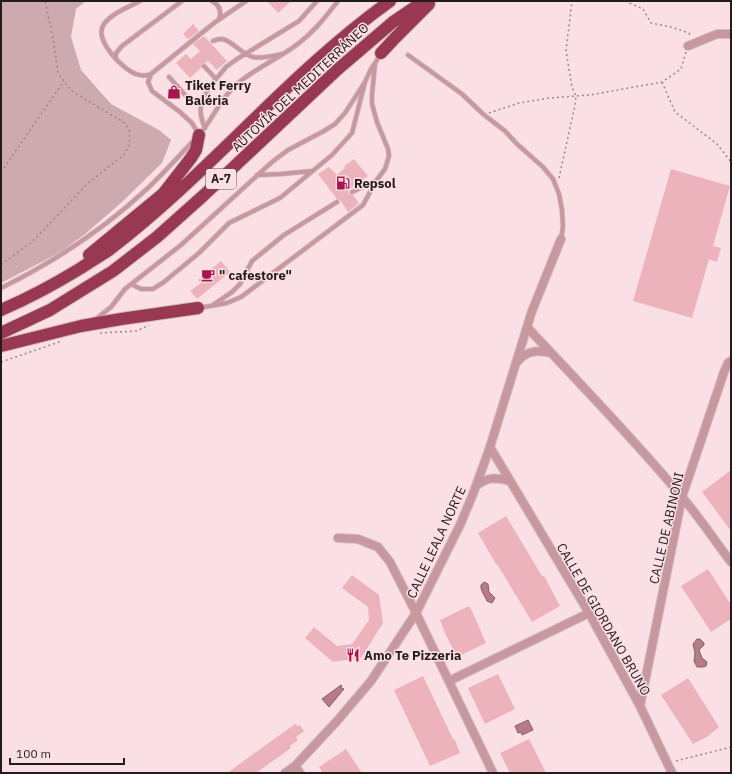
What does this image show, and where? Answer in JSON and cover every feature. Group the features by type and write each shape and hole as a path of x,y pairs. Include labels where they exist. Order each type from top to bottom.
{"highway":[{"name":"AUTOVÍA DEL MEDITERRÁNEO","path":"1,310 44,290 108,251 166,203 322,55 366,18 390,1"},
{"name":"AUTOVÍA DEL MEDITERRÁNEO","path":"1,334 50,310 113,271 157,237 338,69 393,22 424,1"},
{"path":"378,58 396,37 433,1"},
{"path":"71,273 92,252 163,194 192,158 202,132"},
{"path":"1,346 82,326 198,308"}],"street":[{"path":"691,44 717,34 731,34"},
{"name":"CALLE LEALA NORTE","path":"286,773 297,769 371,682 416,613 460,525 475,487 490,447 527,327 561,239"},
{"path":"527,327 617,422 682,497 731,562"},
{"path":"516,364 528,352 539,351 551,353"},
{"name":"CALLE DE ABINONI","path":"640,706 682,497 724,372 728,363 731,361"},
{"name":"CALLE DE GIORDANO BRUNO","path":"490,447 589,613 640,706 672,773"},
{"path":"475,487 481,482 496,477 510,481"},
{"path":"338,538 358,539 378,547 390,562 494,773"},
{"path":"449,681 589,613"}],"lane":[{"path":"140,1 112,16 103,25 100,33 105,46 124,67 135,74 145,76 151,74 219,19 246,1"},
{"path":"116,58 116,53 122,46 182,1"},
{"path":"212,1 220,8 221,15 219,19"},
{"path":"202,132 200,109 203,95 216,78 226,67 299,21 317,1"},
{"path":"1,288 25,276 77,245 102,227 148,188 202,132 228,94 237,84 302,41 317,28 338,1"},
{"path":"213,41 221,39 245,54 254,57 261,58 286,52"},
{"path":"408,55 462,94 505,131 543,167 553,179 562,210 563,226 561,239"},
{"path":"82,326 96,320 104,314 121,292 181,245 257,175 288,150 335,124 345,113 365,82 378,58"},
{"path":"198,308 227,303 241,297 362,205 385,169 389,156 388,149 377,122 372,104 372,90 378,58"},
{"path":"204,66 216,78"},
{"path":"151,74 148,82 152,91 180,112 202,132"},
{"path":"169,77 187,97 201,103"},
{"path":"131,284 141,288 153,289 164,282 199,253 229,223 280,198 332,155 352,133 365,82"},
{"path":"257,175 312,171"},
{"path":"352,192 376,181"},
{"path":"211,306 221,300 240,284 252,261 284,235 337,202"}],"path":[{"path":"1,265 35,239 88,183 124,155 129,145 130,138 128,129 123,122 75,93 68,87 58,74 53,38 45,1"},
{"path":"556,187 562,170 576,96 572,87 566,51 572,1"},
{"path":"484,114 519,103 590,94 662,82 681,69 691,44 688,33 671,27 652,23 643,9 625,1"},
{"path":"1,172 64,81"},
{"path":"662,82 675,112 717,144 731,162"},
{"path":"100,333 137,331 148,326 152,314"},
{"path":"1,362 48,347"},
{"path":"668,764 731,747"}],"shaded area":[{"path":"1,1 86,1 76,9 71,37 81,70 111,104 159,130 171,140 162,163 122,202 84,235 59,253 1,283"},
{"path":"484,582 488,584 489,592 495,598 492,603 487,601 482,591 481,585"},
{"path":"697,639 700,639 704,643 699,650 702,658 707,662 706,666 703,667 697,667 694,661 695,653 693,644"},
{"path":"341,685 341,688 344,689 329,707 322,699"},
{"path":"528,720 533,730 522,735 521,732 518,733 515,726"}],"building":[{"path":"267,1 291,1 278,13"},
{"path":"193,24 199,31 188,39 183,34"},
{"path":"204,36 227,61 217,70 208,61 203,63 201,68 190,78 176,63 186,54 191,59 200,51 193,44"},
{"path":"354,159 368,176 348,190 349,194 353,195 359,203 348,212 318,174 329,167 337,175 345,168 344,166"},
{"path":"671,169 730,186 713,246 721,248 717,262 709,259 692,318 633,301"},
{"path":"221,261 230,272 197,299 190,291 201,283 198,280"},
{"path":"731,470 731,531 702,492"},
{"path":"506,516 542,576 544,576 560,606 532,622 478,533"},
{"path":"708,569 731,605 731,619 711,632 681,586"},
{"path":"352,575 379,595 383,623 361,658 333,662 305,638 314,627 337,646 352,644 369,620 368,607 342,588"},
{"path":"469,606 486,643 457,657 440,620"},
{"path":"498,674 515,709 485,724 468,688"},
{"path":"423,676 460,753 430,766 394,690"},
{"path":"688,678 719,727 707,737 693,744 661,695"},
{"path":"295,724 297,726 300,725 304,731 296,737 298,740 290,746 291,748 256,773 227,773"},
{"path":"529,739 546,773 510,773 500,753"},
{"path":"346,749 362,773 323,773 319,767"}],"place":[{"name":"Tiket Ferry Baléria","path":"174,92"},
{"name":"Repsol","path":"343,183"},
{"name":"\" cafestore\"","path":"208,275"},
{"name":"Amo Te Pizzeria","path":"353,655"}]}
